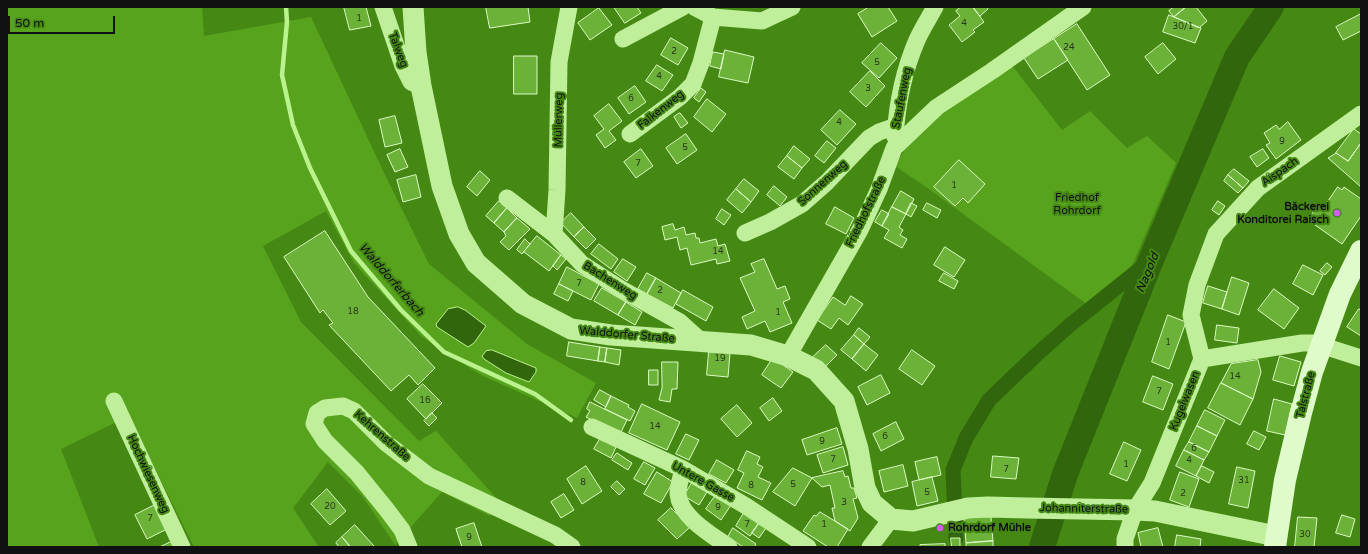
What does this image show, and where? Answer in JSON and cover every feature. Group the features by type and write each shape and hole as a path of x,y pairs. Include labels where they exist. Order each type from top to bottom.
{"main road":[{"name":"Talstraße","path":"1275,542 1285,480 1312,372 1340,294 1361,251"}],"street":[{"name":"Talweg","path":"383,7 403,66 411,82 421,86"},
{"name":"Walddorfer Straße","path":"412,7 421,86 442,186 459,234 476,263 523,304 571,329 611,335 751,345 788,356 816,370 844,401 858,448 865,488 872,503 890,519"},
{"name":"Müllerweg","path":"554,234 557,190 559,62 569,7"},
{"path":"623,39 684,7"},
{"path":"694,7 713,17 762,21 792,7"},
{"name":"Staufenweg","path":"894,148 904,77 917,41 935,7"},
{"name":"Friedhofstraße","path":"788,356 860,230 880,189 894,148 937,107 992,71 1083,7"},
{"name":"Falkenweg","path":"630,134 680,97 693,84 701,63 713,17"},
{"name":"Aispach","path":"1202,359 1192,315 1197,285 1216,234 1258,188 1361,114"},
{"name":"Sonnenweg","path":"745,233 770,222 802,204 827,182 870,138 879,132 896,126"},
{"name":"Bachenweg","path":"507,198 554,234 582,264 621,289 680,322 701,341"},
{"name":"Kugelwasen","path":"1125,547 1125,539 1135,510 1152,483 1202,359 1302,343 1322,345 1361,358"},
{"name":"Hochwiesenweg","path":"114,401 182,547"},
{"name":"Kehrenstraße","path":"409,547 402,530 362,478 325,441 314,424 317,413 326,408 343,406 354,411 386,443 429,476 554,535 572,547"},
{"name":"Untere Gasse","path":"592,427 683,470 746,506 808,547"},
{"path":"683,470 678,495 683,510 700,527 729,547"},
{"name":"Johanniterstraße","path":"890,519 913,521 968,508 988,507 1155,511 1275,542"},
{"path":"870,547 890,519"}],"green space":[{"path":"7,7 202,7 204,36 311,17 386,177 429,264 527,344 596,383 577,418 481,375 422,337 354,263 326,211 263,246 301,322 419,441 436,431 499,501 490,516 442,492 395,545 363,497 328,462 293,508 319,547 194,547 129,416 61,449 99,547 7,547"},
{"name":"Friedhof Rohrdorf","path":"1011,64 1062,130 1090,111 1127,148 1147,136 1176,163 1128,275 1088,305 929,189 895,166 916,131"}],"shaded area":[{"path":"458,307 465,310 486,326 474,343 468,347 437,327 436,324 448,309"},
{"path":"492,350 536,368 536,372 529,382 506,373 484,359 482,356 486,351"}],"building":[{"path":"344,7 366,7 371,26 350,30"},
{"path":"486,7 528,7 530,22 490,28"},
{"path":"614,7 637,7 641,13 625,23"},
{"path":"869,7 888,7 897,21 872,37 858,14"},
{"path":"961,7 973,7 984,22 973,30 975,32 962,42 949,25 960,16 956,11"},
{"path":"973,7 987,7 988,9 980,16"},
{"path":"1174,7 1186,7 1174,17 1169,11"},
{"path":"1186,7 1196,7 1207,21 1199,28 1174,17"},
{"path":"599,8 612,25 590,40 578,23"},
{"path":"1361,14 1361,31 1343,40 1336,27"},
{"path":"1169,15 1201,28 1195,43 1163,32"},
{"path":"1077,24 1110,75 1087,90 1054,39"},
{"path":"671,38 688,48 678,65 661,55"},
{"path":"1054,39 1068,60 1038,79 1024,58"},
{"path":"881,43 897,58 879,78 862,63"},
{"path":"1163,43 1176,59 1158,74 1145,57"},
{"path":"725,50 754,57 748,83 719,77"},
{"path":"713,52 724,54 721,69 710,66"},
{"path":"514,56 537,56 537,94 514,94"},
{"path":"657,65 673,75 662,91 646,81"},
{"path":"870,71 885,86 866,107 850,92"},
{"path":"635,86 646,102 629,114 618,98"},
{"path":"701,88 706,92 699,102 694,98"},
{"path":"707,99 726,114 712,132 694,117"},
{"path":"609,104 622,121 609,131 616,140 605,148 596,135 604,129 594,116"},
{"path":"840,110 856,124 837,145 821,130"},
{"path":"680,113 688,123 681,128 674,117"},
{"path":"395,116 402,143 385,147 379,120"},
{"path":"1288,122 1301,140 1276,159 1266,145 1270,143 1264,133 1276,125 1279,129"},
{"path":"1354,129 1361,134 1361,143 1348,161 1336,153"},
{"path":"686,134 697,150 677,164 666,148"},
{"path":"827,141 836,148 824,163 815,156"},
{"path":"1361,143 1361,187 1328,158 1336,153 1348,161"},
{"path":"794,146 810,159 802,168 787,156"},
{"path":"400,149 408,167 395,172 387,155"},
{"path":"641,149 653,166 636,178 624,162"},
{"path":"1263,149 1269,158 1257,167 1250,157"},
{"path":"787,156 802,168 794,179 778,167"},
{"path":"959,160 985,184 968,203 963,198 955,206 934,187"},
{"path":"1234,169 1249,181 1243,188 1228,175"},
{"path":"480,171 490,180 477,196 467,187"},
{"path":"416,175 421,197 403,202 397,180"},
{"path":"1228,175 1243,188 1238,193 1224,181"},
{"path":"744,179 759,191 751,202 736,189"},
{"path":"774,186 787,197 780,206 767,195"},
{"name":"Bäckerei Konditorei Raisch","path":"1338,187 1342,190 1344,187 1361,199 1361,216 1342,244 1308,220 1317,206 1322,209"},
{"path":"736,189 751,202 742,213 727,200"},
{"path":"901,191 914,199 906,214 892,207"},
{"path":"499,201 507,208 494,223 486,216"},
{"path":"1218,201 1225,206 1219,215 1212,210"},
{"path":"911,203 917,206 911,217 906,214"},
{"path":"927,203 941,210 937,218 923,210"},
{"path":"835,207 854,218 846,234 826,224"},
{"path":"892,207 906,214 899,227 903,230 900,235 907,239 902,248 884,238 889,230 882,226"},
{"path":"507,208 517,218 504,232 494,223"},
{"path":"722,209 731,215 724,225 716,219"},
{"path":"882,210 889,214 882,226 875,222"},
{"path":"571,213 584,227 574,237 561,223"},
{"path":"517,218 530,229 509,250 500,242 506,236 504,232"},
{"path":"673,224 675,230 684,227 686,235 695,233 696,238 699,238 700,243 716,239 718,246 725,244 730,261 717,264 716,259 691,265 687,248 680,250 677,237 665,240 662,227"},
{"path":"584,227 596,239 586,249 574,237"},
{"path":"325,231 368,297 435,368 418,385 409,375 391,391 329,325 333,323 323,310 320,313 284,257"},
{"path":"537,236 561,255 549,271 524,252"},
{"path":"525,239 530,244 522,254 517,250"},
{"path":"599,244 618,259 611,269 591,254"},
{"path":"945,247 965,260 954,277 934,265"},
{"path":"561,255 566,259 557,270 553,266"},
{"path":"623,259 636,267 627,281 614,272"},
{"path":"764,259 777,289 785,286 790,299 783,302 792,323 770,332 765,321 747,329 742,317 755,311 740,278 755,272 751,264"},
{"path":"1327,263 1332,267 1325,275 1320,271"},
{"path":"1303,265 1323,275 1313,295 1293,284"},
{"path":"567,267 599,284 591,300 559,284"},
{"path":"647,273 656,278 647,294 638,289"},
{"path":"944,273 958,281 954,289 939,281"},
{"path":"1232,277 1249,283 1239,315 1222,309"},
{"path":"656,278 681,293 673,308 647,294"},
{"path":"559,284 573,291 568,301 554,294"},
{"path":"1208,286 1227,292 1222,309 1203,303"},
{"path":"602,288 626,302 618,315 594,301"},
{"path":"1274,289 1299,308 1284,329 1258,310"},
{"path":"683,290 713,307 706,321 676,304"},
{"path":"851,296 863,304 848,325 839,318 831,329 817,320 833,297 845,305"},
{"path":"626,302 642,312 635,325 618,315"},
{"path":"1359,309 1361,310 1361,336 1347,327"},
{"path":"1168,315 1186,322 1169,369 1152,362"},
{"path":"1217,325 1239,328 1237,343 1215,340"},
{"path":"859,328 870,337 864,344 854,335"},
{"path":"854,335 864,344 852,359 841,350"},
{"path":"569,342 600,347 598,361 567,356"},
{"path":"864,344 878,355 866,371 852,359"},
{"path":"826,345 837,355 823,369 812,358"},
{"path":"600,347 607,348 605,362 598,361"},
{"path":"607,348 621,350 619,365 605,362"},
{"path":"912,350 935,366 922,385 899,369"},
{"path":"709,352 730,353 728,377 707,375"},
{"path":"1280,356 1301,362 1294,386 1273,380"},
{"path":"773,358 793,372 781,388 762,375"},
{"path":"1258,360 1261,372 1253,399 1221,383 1231,364"},
{"path":"662,362 678,362 677,389 672,389 670,402 659,400 662,388"},
{"path":"649,370 658,370 658,385 649,385"},
{"path":"881,375 890,393 867,405 858,387"},
{"path":"1153,376 1173,384 1163,410 1143,402"},
{"path":"1221,383 1253,399 1240,425 1208,408"},
{"path":"423,384 442,403 426,419 407,399"},
{"path":"600,390 611,396 606,407 594,400"},
{"path":"611,396 629,405 628,407 635,411 630,421 605,409"},
{"path":"773,398 782,411 769,421 760,408"},
{"path":"1274,399 1292,404 1285,435 1267,431"},
{"path":"590,402 627,420 620,434 586,417 590,411 587,409"},
{"path":"642,404 680,422 667,450 629,433"},
{"path":"737,405 752,423 737,437 721,419"},
{"path":"1205,410 1225,420 1217,436 1197,426"},
{"path":"432,413 437,418 429,426 424,421"},
{"path":"896,422 904,439 881,451 873,434"},
{"path":"1197,426 1217,436 1209,452 1189,442"},
{"path":"837,428 842,444 807,455 802,440"},
{"path":"1254,431 1266,437 1259,450 1247,444"},
{"path":"686,434 699,440 689,460 676,454"},
{"path":"600,439 616,447 611,458 594,449"},
{"path":"1124,442 1141,450 1127,481 1110,474"},
{"path":"1189,442 1209,452 1204,460 1184,450"},
{"path":"843,447 848,465 823,473 817,455"},
{"path":"1184,450 1204,460 1196,476 1176,466"},
{"path":"747,451 760,457 757,464 763,467 758,477 771,483 762,500 737,488 744,473 738,470"},
{"path":"617,453 632,463 628,470 612,460"},
{"path":"993,456 1019,458 1016,479 991,477"},
{"path":"937,457 941,475 919,480 915,462"},
{"path":"717,460 734,470 726,483 709,474"},
{"path":"644,462 655,468 645,485 634,479"},
{"path":"903,465 908,486 884,492 879,471"},
{"path":"586,466 602,491 582,504 567,479"},
{"path":"1202,466 1214,472 1209,483 1196,476"},
{"path":"1237,467 1255,471 1248,508 1229,504"},
{"path":"793,468 812,478 795,506 773,492"},
{"path":"843,471 845,477 848,476 851,488 854,488 857,498 853,499 858,518 850,531 835,521 832,508 835,508 830,485 822,487 812,478"},
{"path":"657,472 673,482 661,503 644,494"},
{"path":"1180,472 1199,479 1189,507 1170,500"},
{"path":"932,477 938,501 917,506 912,482"},
{"path":"617,481 625,489 619,495 611,487"},
{"path":"692,483 707,492 699,505 684,496"},
{"path":"327,489 346,511 330,525 311,504"},
{"path":"564,494 574,510 561,518 551,502"},
{"path":"716,495 731,505 721,520 706,509"},
{"path":"155,505 167,529 147,539 135,515"},
{"path":"671,508 690,527 677,539 658,520"},
{"path":"820,512 848,529 837,547 828,547 803,531 814,515 816,516"},
{"path":"744,513 759,523 750,536 736,526"},
{"path":"1342,515 1355,519 1350,537 1336,533"},
{"path":"991,517 993,541 966,543 964,518"},
{"path":"1298,517 1317,518 1314,547 1295,547"},
{"path":"474,523 482,547 462,547 456,529"},
{"path":"759,523 766,528 759,538 752,533"},
{"path":"355,525 374,546 373,547 350,547 342,537"},
{"path":"733,528 756,544 754,547 743,547 728,537"},
{"path":"1158,528 1163,547 1141,547 1138,533"},
{"path":"1177,535 1201,539 1200,547 1175,547"},
{"path":"342,537 350,546 349,547 339,547 336,543"},
{"path":"951,538 960,538 960,547 952,547"},
{"path":"173,541 176,547 160,547"},
{"path":"993,541 993,547 966,547 966,543"},
{"path":"945,544 945,547 920,547 920,545"}],"waterway":[{"name":"Walddorferbach","path":"286,7 287,22 282,75 293,125 310,168 351,251 401,310 444,352 535,394 571,420"},
{"name":"Nagold","path":"1042,547 1065,474 1151,260 1237,57 1271,7"},
{"path":"956,538 953,470 966,438 989,400 1070,325 1151,260"}],"place":[{"name":"Bäckerei Konditorei Raisch","path":"1337,213"},
{"name":"Rohrdorf Mühle","path":"940,528"}]}
